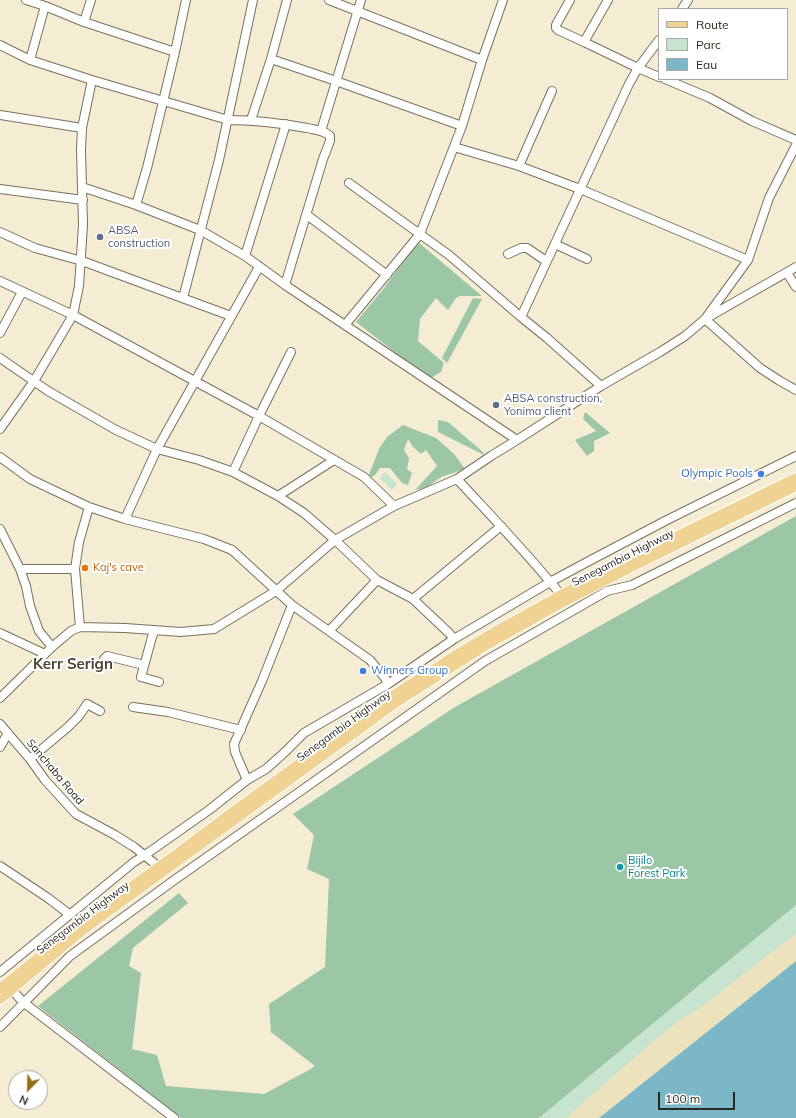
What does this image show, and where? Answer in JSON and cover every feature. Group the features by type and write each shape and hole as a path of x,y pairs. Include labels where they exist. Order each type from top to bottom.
{"main road":[{"name":"Senegambia Highway","path":"0,989 80,924 394,695 479,641 561,595 796,478"},
{"name":"Senegambia Highway","path":"0,999 84,929 398,701 444,671 565,601 628,568 796,486"}],"street":[{"path":"26,0 84,22 175,52"},
{"path":"84,22 91,0"},
{"path":"136,205 147,168 186,0"},
{"path":"183,298 219,160 252,0"},
{"path":"251,120 288,0"},
{"path":"329,0 482,60"},
{"path":"321,131 356,11 361,0"},
{"path":"345,325 420,234 462,126 482,60 503,0"},
{"path":"570,0 556,25 558,30 658,77"},
{"path":"584,42 608,0"},
{"path":"30,60 45,6"},
{"path":"520,317 629,84 638,68 658,41"},
{"path":"0,45 30,60 228,120 251,120 286,124 327,133 330,136 330,141 323,159 285,285"},
{"path":"271,59 462,126"},
{"path":"0,429 34,381 74,315 82,261 84,225 81,150 82,128 92,80"},
{"path":"667,80 710,98 752,121 796,140"},
{"path":"518,166 552,91"},
{"path":"0,115 82,128"},
{"path":"245,256 286,124"},
{"path":"705,319 748,260 769,198 796,145"},
{"path":"454,147 518,166 580,190 748,260"},
{"path":"350,183 449,255 601,386"},
{"path":"82,187 136,205 200,230 245,256 285,285 517,440"},
{"path":"0,189 83,200"},
{"path":"307,215 387,275"},
{"path":"0,232 35,248 82,261 231,316"},
{"path":"555,244 587,259"},
{"path":"508,254 521,248 527,248 546,261"},
{"path":"125,519 157,449 259,267"},
{"path":"0,698 52,647 71,631 80,627 125,628 181,632 214,629 276,590 335,540 394,506 456,479 601,386 685,336 705,319 796,267"},
{"path":"787,273 796,287"},
{"path":"0,281 74,315 259,416 364,477 394,506"},
{"path":"0,333 22,292"},
{"path":"725,292 734,302"},
{"path":"705,319 760,368 796,390"},
{"path":"233,472 291,352"},
{"path":"0,358 48,391 116,430 157,449 199,460 233,472 278,496 304,513 377,580 413,599 454,639"},
{"path":"0,972 134,862 209,810 248,780 266,769 304,733 388,684 454,639 550,582 674,517 796,456"},
{"path":"0,457 30,479 90,507 125,519 204,539 232,550 292,605 370,660 388,684"},
{"path":"278,496 334,460"},
{"path":"456,479 561,595"},
{"path":"0,1027 70,956 179,876 485,661 607,591 632,585 796,503"},
{"path":"80,627 75,570 79,542 90,507"},
{"path":"413,599 500,526"},
{"path":"0,529 20,569 39,632 52,647"},
{"path":"20,569 75,570"},
{"path":"329,631 377,580"},
{"path":"248,780 235,752 234,744 262,681 292,605"},
{"path":"154,630 141,677 159,682"},
{"path":"0,633 45,654"},
{"path":"104,659 107,656 144,665"},
{"path":"30,759 68,727 79,716 87,704 100,711"},
{"path":"133,707 168,712 240,730"},
{"name":"Sanchaba Road","path":"0,724 30,759 45,780 76,814 115,835 159,866"},
{"path":"0,747 8,733"},
{"path":"0,866 69,914"},
{"path":"11,989 23,1002 174,1118"}],"green space":[{"path":"418,242 482,296 460,296 456,298 448,310 436,298 420,319 418,341 444,363 441,372 429,379 356,322 384,288"},
{"path":"473,298 482,299 447,363 442,358"},
{"path":"585,412 610,433 594,441 594,451 587,456 575,440 596,431 583,419"},
{"path":"438,420 448,422 483,452 484,455 438,432"},
{"path":"403,425 436,438 454,454 465,469 441,477 426,488 415,490 437,466 426,450 421,454 413,447 408,439 404,450 409,458 407,469 412,473 408,485 402,483 390,468 380,468 375,475 367,480 379,449 387,437"},
{"path":"385,472 397,484 392,490 380,478"},
{"name":"Bijilo Forest Park","path":"796,516 796,905 539,1118 181,1118 38,1006 179,893 188,903 133,948 129,966 141,973 132,1049 157,1055 166,1086 264,1094 309,1070 315,1066 271,1032 269,1004 325,967 329,879 307,869 314,835 293,814 455,707"},
{"path":"796,905 796,934 699,1009 679,1021 654,1041 566,1118 539,1118"}],"sand":[{"path":"796,934 796,961 599,1118 566,1118 679,1021 699,1009"}],"water":[{"path":"796,961 796,1118 599,1118"}],"place":[{"name":"ABSA construction","path":"100,237"},
{"name":"ABSA construction, Yonima client","path":"496,405"},
{"name":"Olympic Pools","path":"761,474"},
{"name":"Kaj's cave","path":"85,568"},
{"name":"Winners Group","path":"363,671"},
{"name":"Bijilo Forest Park","path":"620,867"}],"district":[{"name":"Kerr Serign","path":"73,664"}]}
